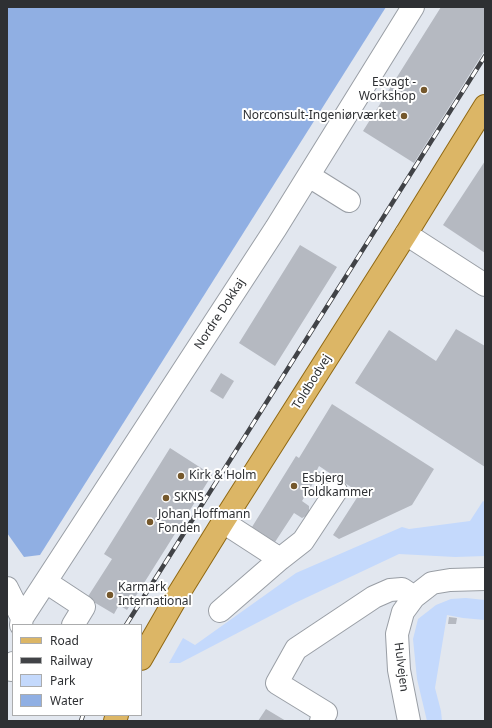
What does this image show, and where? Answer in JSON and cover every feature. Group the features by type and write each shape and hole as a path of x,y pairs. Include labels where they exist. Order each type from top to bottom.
{"main road":[{"name":"Toldbodvej","path":"142,658 179,593 223,522 406,234 485,106"}],"street":[{"name":"Nordre Dokkaj","path":"22,622 46,582 276,228 413,7"},
{"path":"309,176 349,202"},
{"path":"406,234 485,285"},
{"path":"220,611 303,541 336,491"},
{"path":"223,522 280,559"},
{"name":"Hulvejen","path":"409,721 399,670 397,634 403,612 414,597 432,583 450,580 485,579"},
{"path":"46,582 84,607 74,624"},
{"path":"7,588 22,622"},
{"path":"321,721 326,713 277,683 296,648 379,594 390,590 402,589 414,597"}],"green space":[{"path":"483,501 485,502 485,556 455,557 399,554 295,603 180,663 169,663 183,638 195,645 296,573 402,527 409,529 470,521"},
{"path":"466,598 485,600 485,620 447,615 435,688 442,721 427,721 417,679 413,639 418,619 436,605 451,599"}],"water":[{"path":"7,7 386,7 40,555 24,557 7,533"}],"building":[{"name":"Esvagt - Workshop","path":"441,7 485,7 485,50 414,163 363,131"},
{"path":"485,161 485,253 443,225"},
{"path":"300,245 337,267 275,366 239,343"},
{"path":"456,329 485,346 485,467 355,383 389,330 436,361"},
{"path":"221,373 234,381 223,399 210,391"},
{"path":"332,404 434,469 412,505 339,539 333,535 360,493 319,466 317,470 320,472 302,501 309,506 309,513 302,518 294,513 275,542 252,527 296,456 299,458"},
{"path":"170,448 212,475 127,610 119,605 114,614 87,598 112,559 104,554"},
{"path":"449,617 457,618 456,624 448,624"},
{"path":"266,709 286,721 258,721"}],"railway":[{"path":"127,624 485,56"},
{"path":"81,721 83,716"}],"place":[{"name":"Esvagt - Workshop","path":"424,90"},
{"name":"Norconsult-Ingeniørværket","path":"404,116"},
{"name":"Kirk & Holm","path":"181,476"},
{"name":"Esbjerg Toldkammer","path":"294,486"},
{"name":"SKNS","path":"166,498"},
{"name":"Johan Hoffmann Fonden","path":"150,522"},
{"name":"Karmark International","path":"110,595"}]}
